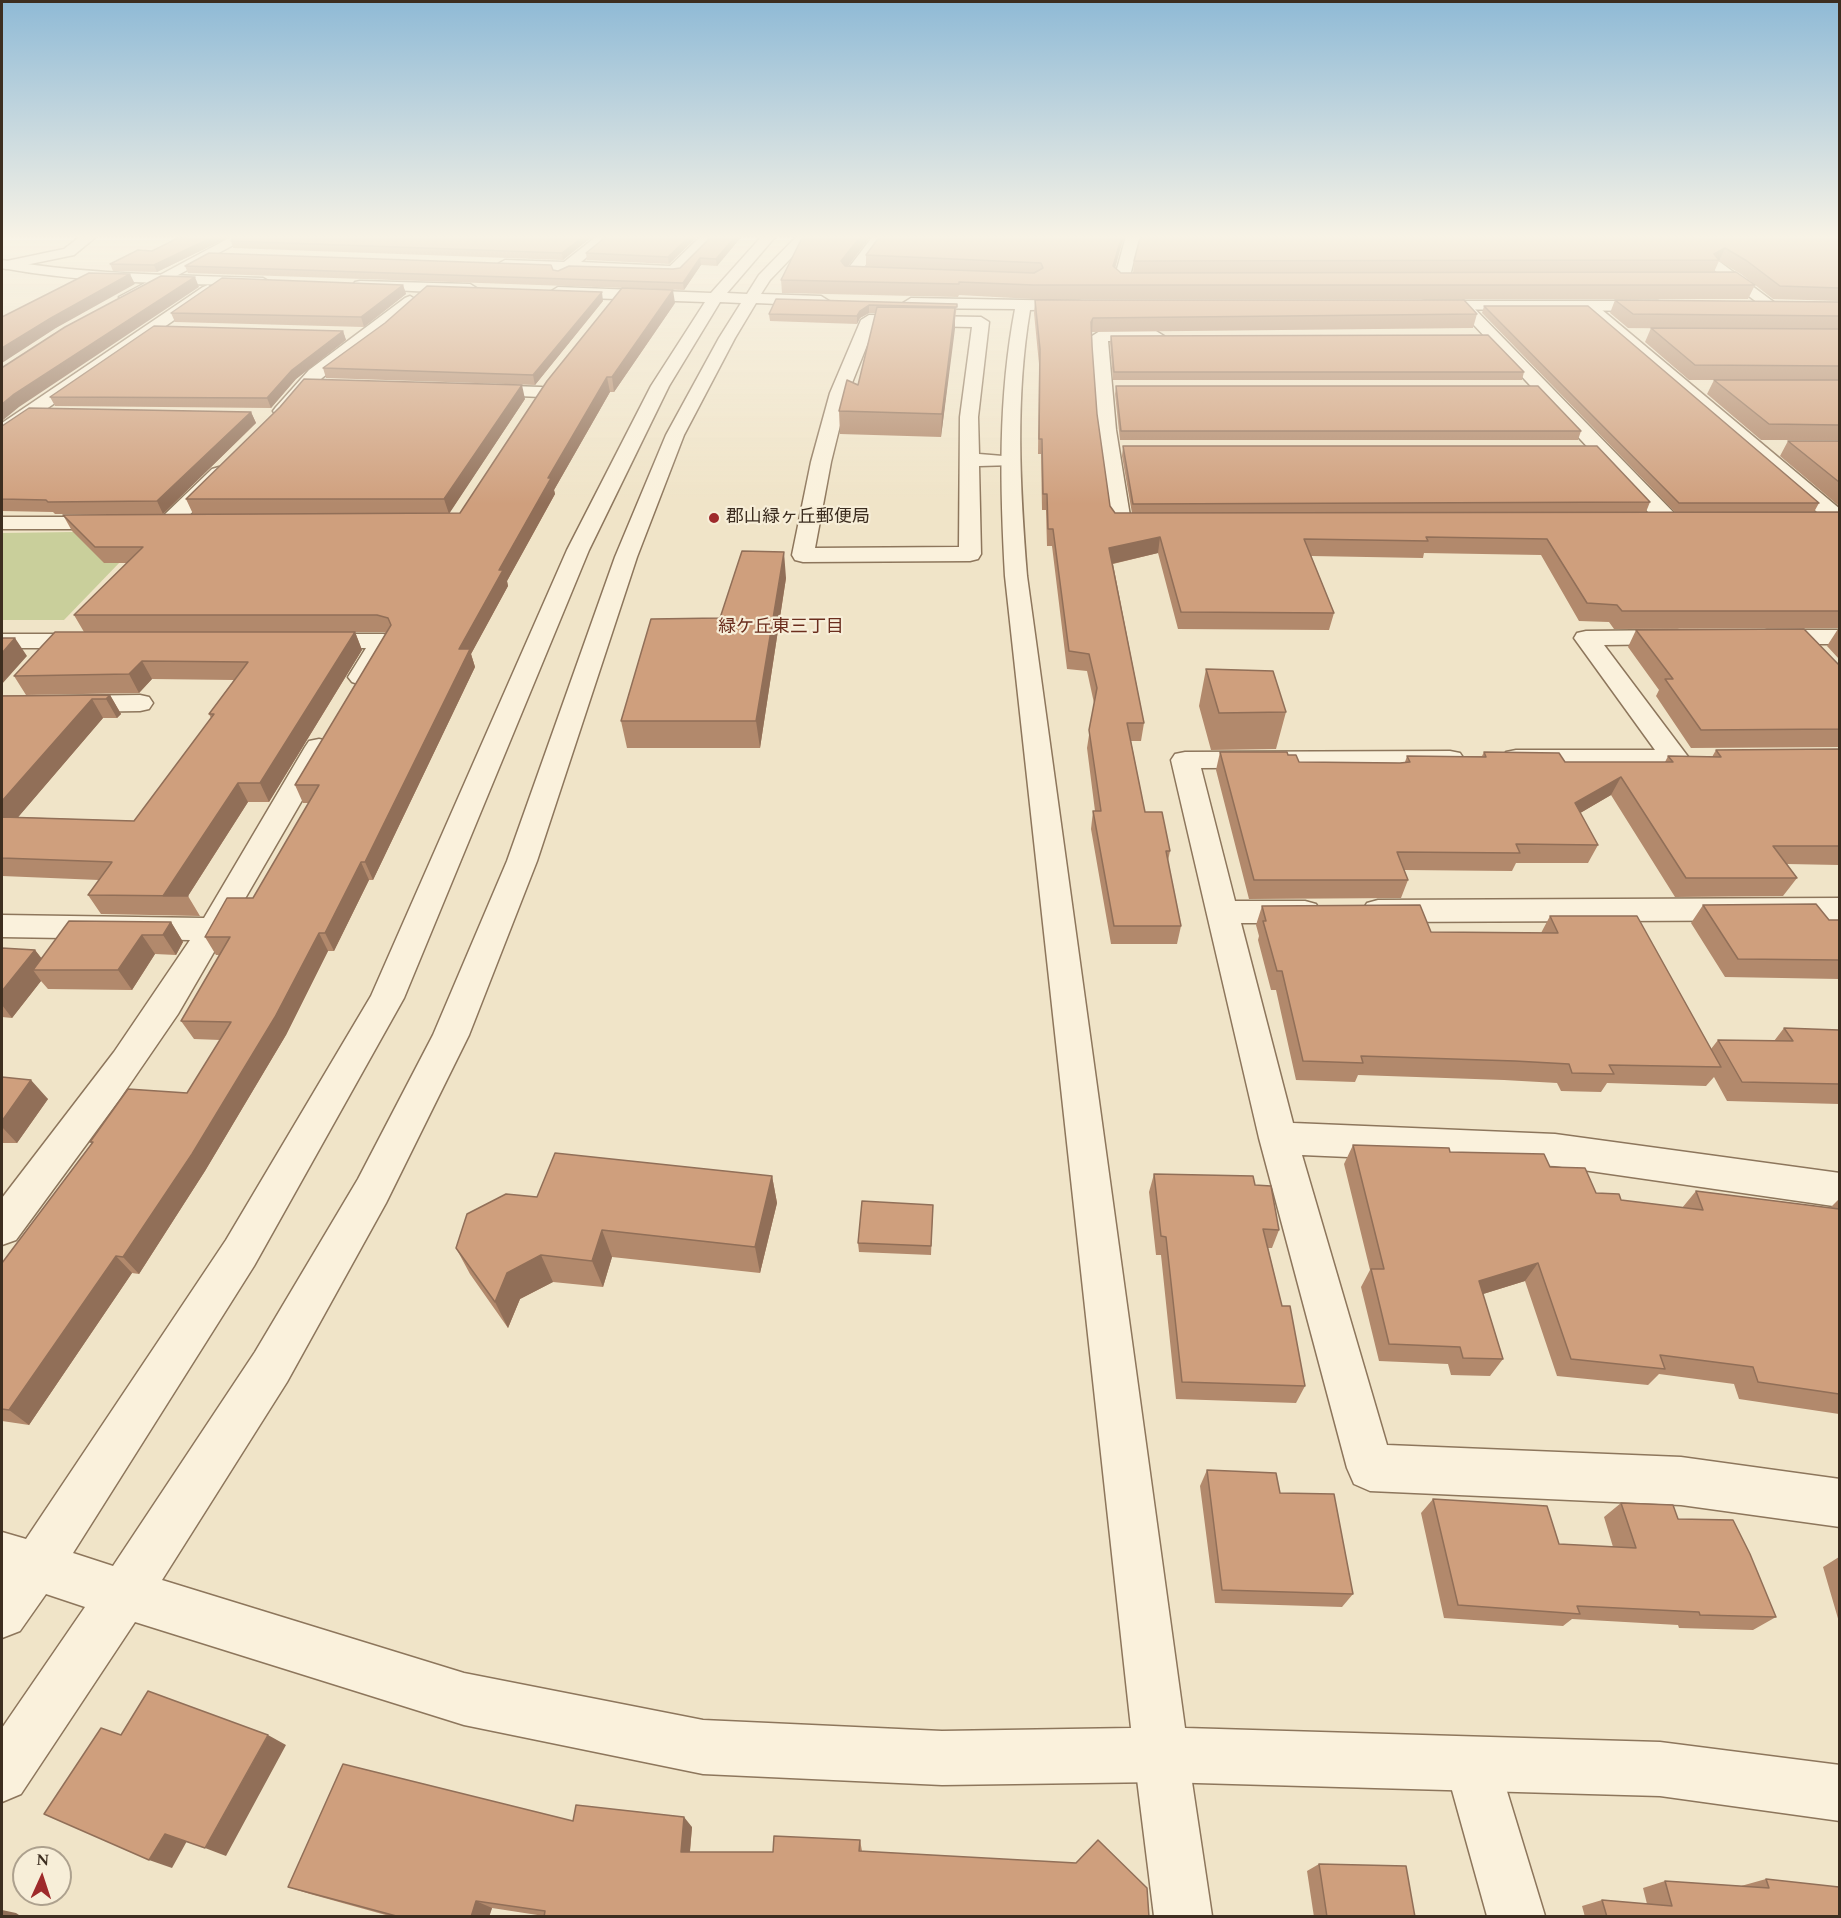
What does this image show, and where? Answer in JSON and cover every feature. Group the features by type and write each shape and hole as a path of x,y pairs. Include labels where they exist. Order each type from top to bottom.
{"street":[{"path":"271,419 303,385 382,326"},
{"path":"2,1613 19,1562 240,1253 387,998 578,550 660,386 698,326"},
{"path":"2,1775 124,1594 271,1367 372,1191 451,1035 522,861 626,557 675,435 736,326"},
{"path":"867,326 838,393 821,462 803,555 970,554 969,417 981,326"},
{"path":"1019,326 1011,384 1008,461 1016,576 1161,1755 1183,1917"},
{"path":"1483,326 1670,522"},
{"path":"1612,326 1758,448 1839,520"},
{"path":"2,430 153,327 177,328"},
{"path":"344,333 368,334"},
{"path":"1468,335 1492,335"},
{"path":"1624,335 1648,335"},
{"path":"1172,336 1100,336 1101,387 1107,448 1121,522 1181,522"},
{"path":"458,389 535,400 555,373"},
{"path":"974,383 1011,384"},
{"path":"303,385 327,386"},
{"path":"1101,387 1125,387"},
{"path":"1518,387 1541,387"},
{"path":"1685,387 1708,387"},
{"path":"27,412 63,412"},
{"path":"1107,448 1130,448"},
{"path":"1576,448 1600,448"},
{"path":"1758,448 1781,448"},
{"path":"969,460 1008,461"},
{"path":"169,523 229,464"},
{"path":"1806,521 1839,520"},
{"path":"1647,522 1693,522"},
{"path":"2,523 193,523"},
{"path":"1705,637 1586,638 1687,758 1185,760 1278,1138 1370,1468 1681,1481 1839,1503"},
{"path":"1741,637 1821,645"},
{"path":"2,641 115,641"},
{"path":"13,690 57,641"},
{"path":"2,1228 82,1125 165,1005 213,929 383,641 290,641"},
{"path":"13,690 140,704"},
{"path":"1223,912 1838,912"},
{"path":"2,926 213,929"},
{"path":"1278,1138 1554,1150 1839,1190"},
{"path":"19,1562 464,1699 703,1747 942,1758 1161,1755 1660,1769 1839,1793"},
{"path":"1472,1765 1516,1917"}],"green space":[{"path":"150,531 64,620 2,620 2,533"}],"building":[{"path":"2,326 39,326 2,348"},
{"path":"120,326 2,404 2,367 65,327"},
{"path":"154,326 343,331 292,370 267,398 50,397"},
{"path":"382,326 574,326 533,375 323,368"},
{"path":"592,326 648,326 612,377 607,377 548,478 551,478 499,570 503,570 459,649 470,649 365,862 361,862 325,933 319,933 275,1017 192,1154 123,1257 116,1256 9,1410 2,1409 2,1263 93,1142 90,1142 128,1089 187,1093 231,1022 181,1021 230,937 205,937 227,898 253,898 319,785 295,785 391,625 388,618 377,615 74,615 143,547 95,547 63,515 460,513 547,381"},
{"path":"872,326 953,326 942,414 839,411 847,380 858,385"},
{"path":"1038,326 1091,326 1097,414 1110,506 1115,513 1839,512 1839,611 1622,611 1617,605 1587,603 1547,539 1426,537 1428,541 1304,539 1334,613 1181,612 1160,537 1109,548 1144,723 1127,723 1145,812 1162,812 1170,851 1166,851 1181,926 1114,926 1093,811 1101,811 1089,730 1097,688 1089,654 1069,651 1053,529 1048,529 1047,494 1043,494 1042,439 1039,439 1040,349"},
{"path":"1503,326 1611,326 1819,503 1679,503"},
{"path":"1651,328 1839,329 1839,366 1695,365"},
{"path":"1488,335 1524,372 1114,372 1111,336"},
{"path":"304,379 522,385 444,499 186,499 280,407"},
{"path":"1714,380 1839,380 1839,425 1769,424"},
{"path":"1116,386 1538,386 1581,431 1121,431"},
{"path":"29,408 251,412 157,501 48,502 46,500 2,499 2,426"},
{"path":"1788,441 1839,441 1839,482"},
{"path":"1123,446 1597,446 1650,502 1133,504"},
{"path":"742,551 784,552 756,721 621,721 651,619 720,618"},
{"path":"1804,629 1839,665 1839,729 1701,730 1665,679 1673,679 1636,630"},
{"path":"55,632 355,632 260,783 238,783 163,896 88,895 112,862 2,858 2,817 134,821 214,714 209,714 248,662 142,661 129,674 14,676"},
{"path":"2,638 15,638 2,653"},
{"path":"1206,669 1273,671 1286,712 1219,713"},
{"path":"110,695 106,699 92,699 2,801 2,696"},
{"path":"1839,749 1839,846 1773,846 1797,878 1686,878 1621,777 1575,803 1598,845 1516,844 1520,853 1397,852 1408,880 1254,880 1220,752 1287,752 1288,755 1296,755 1299,762 1400,763 1410,762 1407,756 1486,757 1484,752 1559,753 1565,762 1673,762 1668,756 1721,757 1716,750"},
{"path":"1816,904 1829,920 1839,920 1839,960 1738,959 1703,905"},
{"path":"1420,905 1431,932 1558,933 1550,916 1637,916 1721,1067 1609,1065 1614,1074 1572,1073 1569,1064 1515,1061 1361,1056 1363,1063 1303,1061 1282,971 1277,971 1263,921 1266,921 1262,906"},
{"path":"69,921 171,922 163,935 142,935 118,970 33,970"},
{"path":"2,948 35,950 2,991"},
{"path":"1784,1028 1839,1030 1839,1084 1742,1082 1718,1040 1793,1041"},
{"path":"2,1077 31,1080 2,1121"},
{"path":"1353,1145 1449,1148 1450,1152 1544,1154 1550,1167 1585,1168 1596,1193 1619,1194 1621,1200 1703,1210 1696,1191 1839,1209 1839,1394 1758,1382 1753,1367 1660,1355 1665,1369 1571,1359 1538,1263 1479,1281 1503,1359 1463,1358 1460,1347 1389,1344 1371,1269 1384,1269"},
{"path":"555,1153 772,1176 755,1247 602,1230 592,1261 541,1255 507,1273 495,1302 456,1248 467,1214 506,1194 537,1197"},
{"path":"1154,1174 1253,1176 1255,1185 1271,1186 1279,1230 1263,1229 1282,1306 1290,1306 1305,1386 1182,1382 1166,1237 1161,1236"},
{"path":"862,1201 933,1205 931,1246 858,1243"},
{"path":"1207,1470 1276,1473 1280,1493 1334,1494 1353,1594 1222,1590"},
{"path":"1433,1499 1547,1506 1559,1544 1636,1548 1621,1503 1673,1505 1678,1519 1733,1520 1776,1617 1700,1615 1699,1612 1577,1606 1580,1614 1458,1605"},
{"path":"148,1691 268,1735 205,1848 165,1834 149,1860 44,1814 101,1728 121,1735"},
{"path":"343,1764 573,1821 576,1805 684,1817 681,1852 773,1852 774,1836 860,1840 859,1851 1076,1863 1098,1840 1147,1888 1149,1917 544,1917 545,1911 476,1901 471,1917 400,1917 288,1887"},
{"path":"1319,1864 1406,1866 1415,1917 1327,1917"},
{"path":"1766,1879 1839,1887 1839,1917 1607,1917 1602,1900 1672,1906 1665,1881 1769,1888"}],"place":[{"name":"郡山緑ヶ丘郵便局","path":"714,518"}],"district":[{"name":"緑ケ丘東三丁目","path":"781,628"}]}
